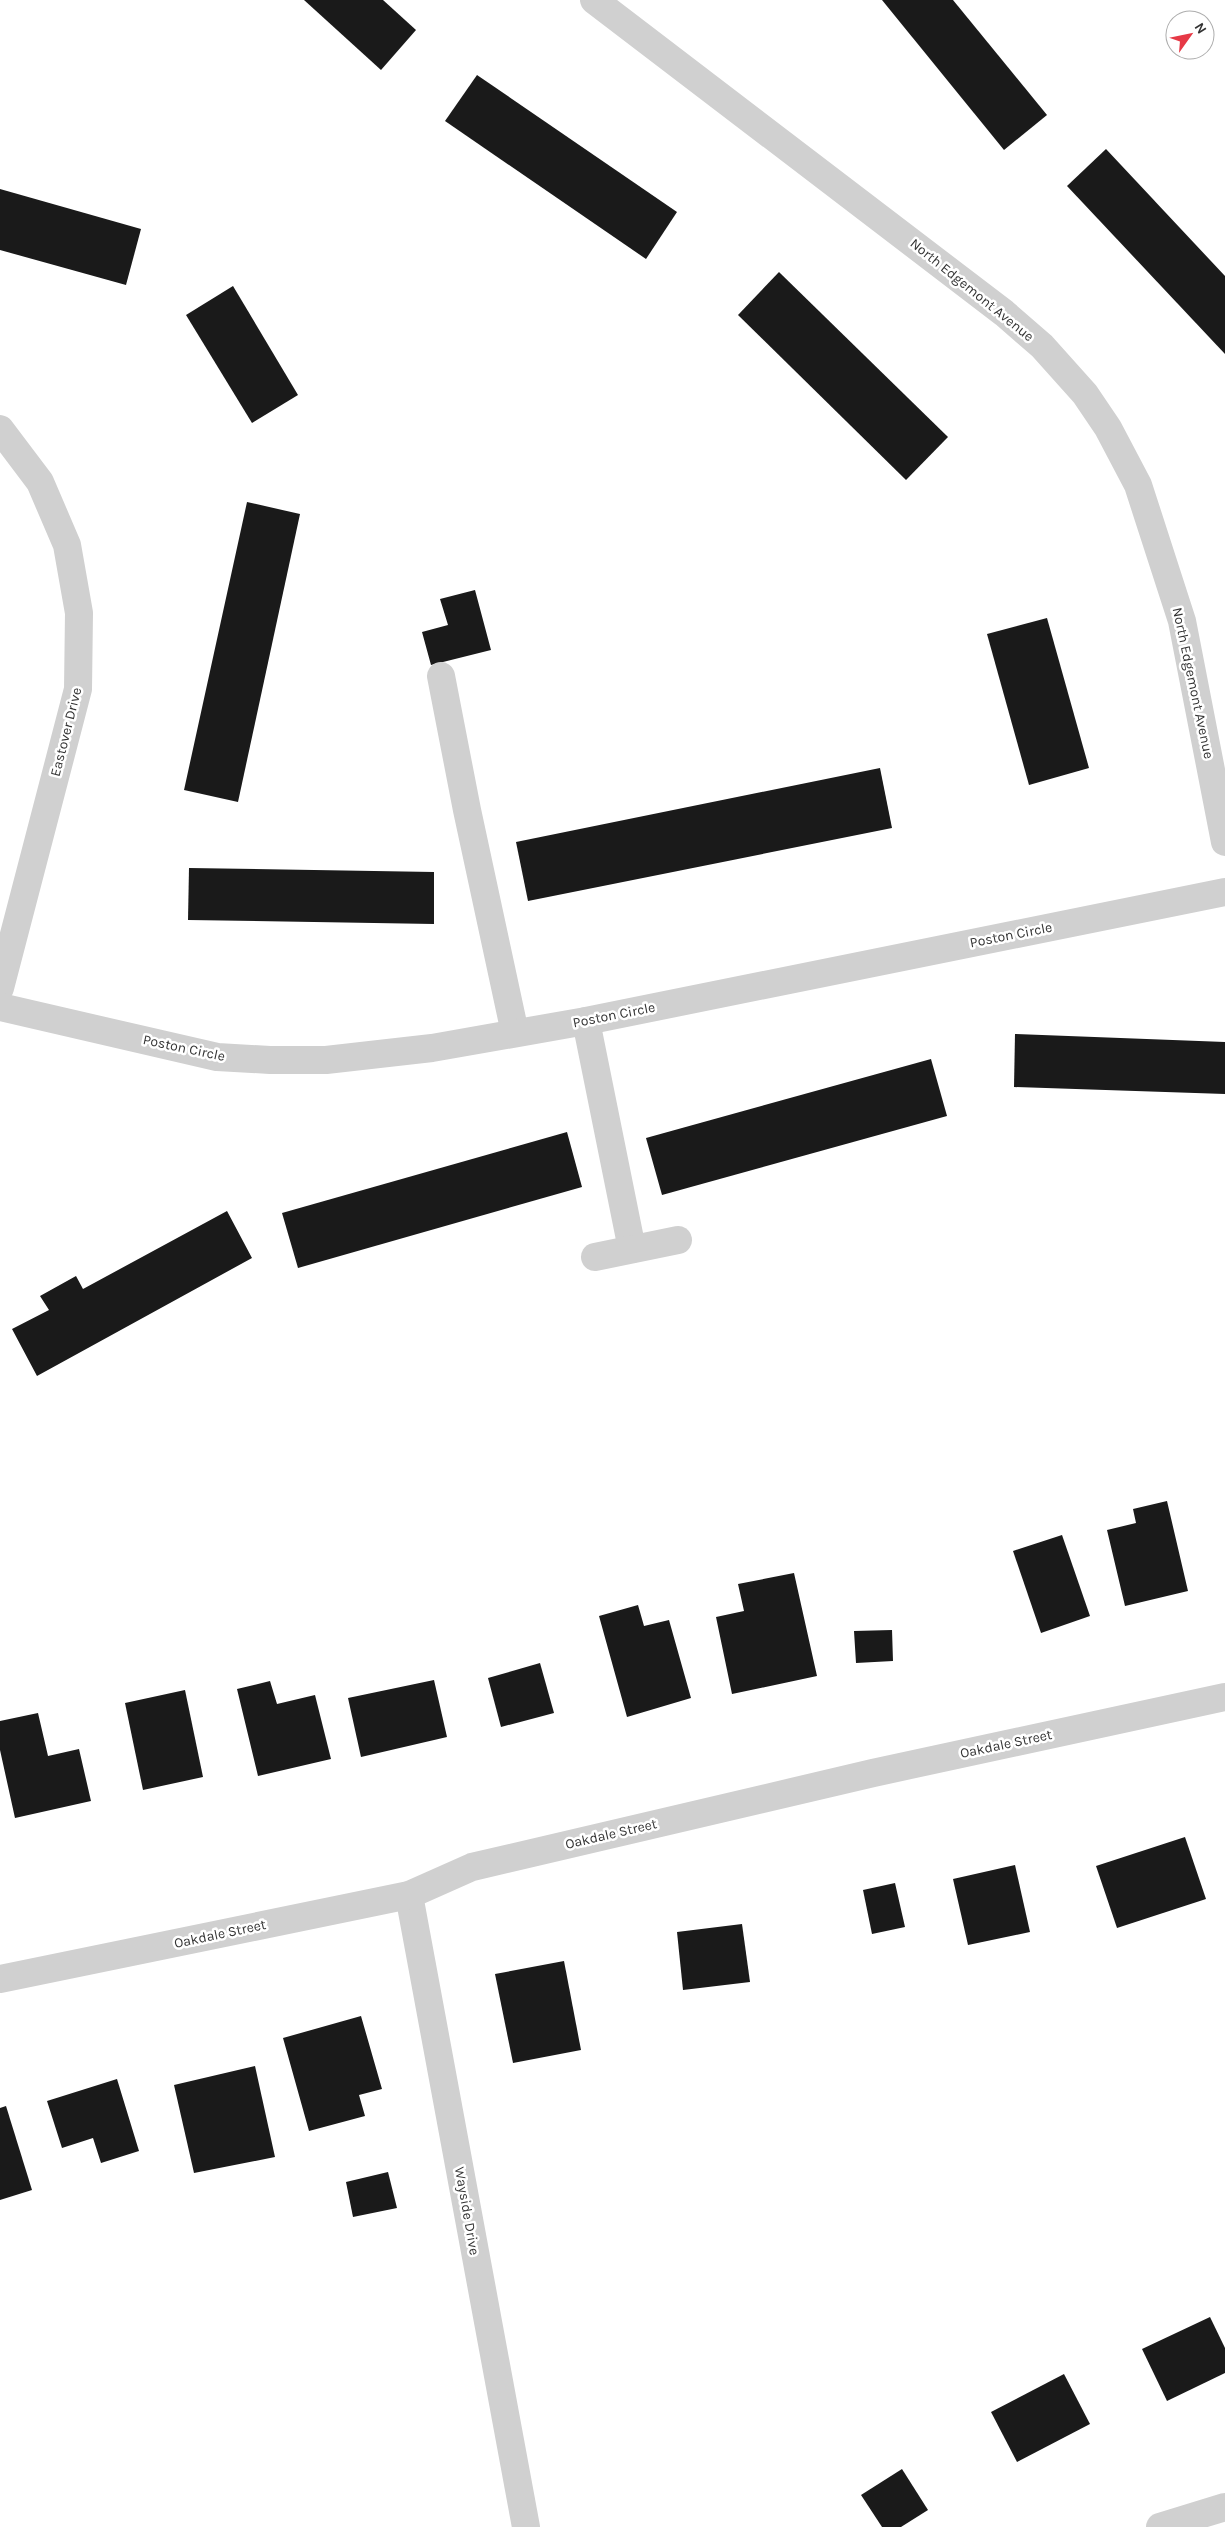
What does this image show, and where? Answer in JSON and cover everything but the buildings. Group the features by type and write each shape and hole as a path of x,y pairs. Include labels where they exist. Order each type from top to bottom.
{"street":[{"name":"North Edgemont Avenue","path":"594,0 1004,312 1042,346 1084,394 1108,428 1138,485 1182,621 1225,842"},
{"name":"Eastover Drive","path":"0,429 40,482 66,545 79,613 78,690 0,988"},
{"path":"441,676 467,810 515,1033"},
{"name":"Poston Circle","path":"0,1007 217,1057 270,1060 326,1060 432,1048 586,1021 1225,892"},
{"path":"586,1021 632,1249"},
{"path":"595,1257 678,1240"},
{"name":"Oakdale Street","path":"0,1979 409,1895 472,1866 872,1773 1225,1697"},
{"name":"Wayside Drive","path":"409,1895 526,2527"},
{"path":"1160,2527 1225,2509"}]}
